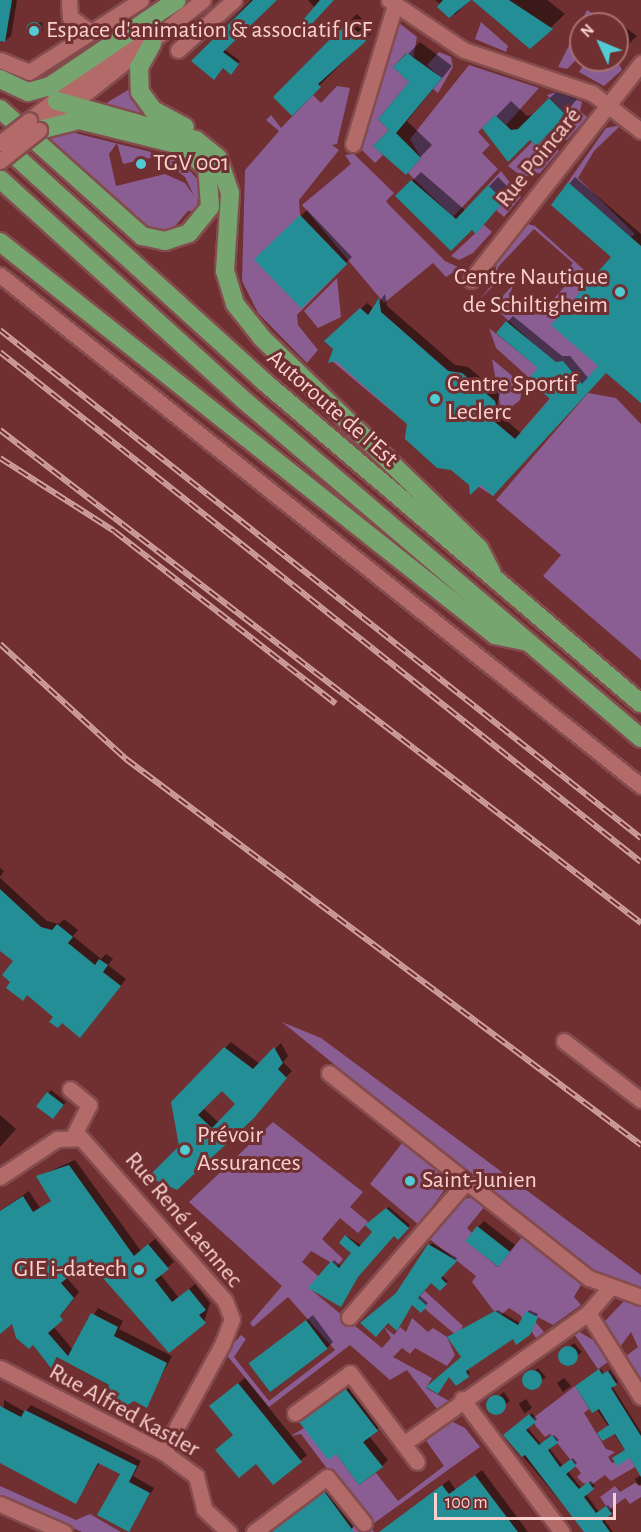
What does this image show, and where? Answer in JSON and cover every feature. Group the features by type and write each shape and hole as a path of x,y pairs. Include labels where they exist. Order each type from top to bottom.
{"highway":[{"path":"0,79 27,92 50,86 178,0"},
{"path":"152,44 139,67 140,92 153,110 209,139 229,162 236,182 237,282 244,300 298,374"},
{"path":"66,102 196,140 219,158 230,193 224,252 229,289 245,319 298,374 479,548 495,580"},
{"path":"0,109 142,236 165,241 189,234 210,207 207,168 180,146 79,120 34,125"},
{"name":"Autoroute de l’Est","path":"0,142 261,379 641,703"},
{"path":"0,179 236,393 641,738"},
{"path":"0,242 495,635 525,641"}],"street":[{"path":"69,0 70,17 91,32"},
{"path":"0,60 29,72 141,0"},
{"path":"66,102 178,0"},
{"path":"0,142 34,125 152,44 202,0"},
{"path":"178,50 234,0"},
{"path":"353,144 392,2 464,50 579,87 641,131"},
{"name":"Rue Poincaré","path":"471,280 610,107 641,63"},
{"path":"0,160 34,125"},
{"path":"0,275 641,786"},
{"path":"564,1041 641,1100"},
{"path":"329,1073 589,1278 641,1297"},
{"path":"0,1177 57,1139 73,1137 89,1105 70,1089"},
{"name":"Rue René Laennec","path":"73,1137 89,1143 225,1301 232,1319 163,1452"},
{"path":"349,1317 466,1182"},
{"path":"403,1444 462,1399 588,1313 611,1287"},
{"path":"588,1313 641,1397"},
{"name":"Rue Alfred Kastler","path":"0,1368 163,1452 196,1476 204,1509 229,1532"},
{"path":"296,1413 350,1373 417,1462"},
{"path":"462,1399 562,1532"},
{"path":"254,1532 327,1477 364,1523"},
{"path":"0,1504 64,1532"}],"shaded area":[{"path":"395,20 417,37 413,59 406,53 393,67 409,82 378,119 389,130 373,146 383,155 375,163 357,145"},
{"path":"481,22 508,46 506,52 475,39"},
{"path":"569,45 569,67 567,69 558,67"},
{"path":"439,52 451,57 453,67 438,93 432,88 441,78 427,65"},
{"path":"469,65 539,88 506,125 495,115 478,132 490,145 482,153 498,169 453,217 408,173 421,158 410,139"},
{"path":"579,72 620,72 604,86"},
{"path":"337,86 350,88 337,144 332,145 339,150 299,200 300,215 347,264 297,315 298,325 318,350 307,363 258,313 242,281 245,170 279,131 266,120 271,115 281,128 313,95 321,103"},
{"path":"133,87 155,119 103,105"},
{"path":"557,92 582,102 580,111 587,117 567,140 553,135 564,113 547,95"},
{"path":"621,125 594,151 578,178 635,234 631,237 568,182 606,128"},
{"path":"63,130 117,143 109,154 116,186 165,174 185,183 194,196 185,177 171,166 156,165 154,157 123,164 117,144 179,159 199,181 197,211 188,211 170,232 146,229 45,137"},
{"path":"545,138 559,151 540,173 523,177 508,166 532,142 536,146"},
{"path":"354,154 394,193 386,201 390,206 445,261 460,268 446,277 433,263 384,303 302,205 351,164 345,155"},
{"path":"501,171 521,197 504,217 496,210 504,201 488,185"},
{"name":"Centre Sportif Leclerc","path":"528,224 535,226 593,278 598,366 583,392 493,496 405,439 407,424 332,361 337,354 330,342 360,308 370,317 380,311 451,373 462,373 478,386 497,410 491,418 515,439 551,397 537,391 537,385 496,348 489,328 532,363 534,344 498,311 504,305 499,300 513,285 510,294 529,311 535,305 543,311 574,276 567,270 573,263 534,229 498,267 496,283 479,300 490,287 499,257"},
{"path":"484,225 492,232 473,253 459,260 451,256"},
{"path":"337,278 341,317 318,328 304,311"},
{"path":"492,359 523,385 520,400 510,408 501,410"},
{"path":"588,393 616,398 641,424 641,660 543,576 561,555 496,500"},
{"path":"282,1022 321,1038 641,1275 641,1289 588,1270"},
{"path":"273,1122 363,1192 350,1207 368,1222 358,1233 340,1218 322,1239 343,1259 337,1266 311,1251 302,1262 324,1281 309,1288 382,1348 391,1338 384,1327 394,1335 400,1327 406,1332 412,1318 428,1332 433,1328 447,1337 455,1355 447,1366 415,1348 410,1354 402,1348 393,1357 432,1378 426,1388 449,1401 437,1409 407,1370 390,1380 350,1345 269,1407 225,1353 241,1335 246,1339 234,1357 269,1401 335,1350 288,1297 253,1327 250,1323 282,1286 189,1202"},
{"name":"Saint-Junien","path":"403,1142 447,1177 448,1185 419,1225 370,1184"},
{"path":"474,1197 485,1206 467,1228 472,1233 466,1241 498,1267 522,1237 582,1283 574,1297 581,1305 553,1325 526,1311 544,1332 536,1338 520,1315 509,1308 501,1315 493,1310 472,1282 476,1276 427,1237 462,1199"},
{"path":"425,1291 463,1326 457,1336 425,1309 418,1298"},
{"path":"625,1300 641,1305 641,1379 626,1356 638,1347 631,1332 620,1347 605,1321"},
{"path":"578,1331 593,1340 608,1362 598,1369 574,1334"},
{"path":"575,1386 589,1409 584,1413 606,1449 615,1452 608,1457 612,1463 630,1458 635,1467 611,1481 605,1475 591,1485 583,1483 577,1477 581,1473 550,1434 545,1437 535,1425 533,1418"},
{"path":"443,1417 465,1428 480,1447 370,1526 374,1532 350,1532 356,1519 368,1523 301,1434 291,1436 304,1428 336,1454 359,1485 376,1473 398,1501 444,1466 425,1439"},
{"path":"635,1483 641,1486 641,1497 630,1504 625,1498 609,1510 600,1497 615,1486 620,1492"},
{"path":"0,1486 76,1520 90,1514 121,1532 82,1532 0,1496"}],"building":[{"path":"0,0 12,0 5,42 0,41"},
{"path":"253,0 277,0 223,52 239,64 231,75 223,68 214,80 191,61"},
{"path":"320,0 334,0 310,26 303,20"},
{"path":"443,0 471,0 449,18 437,7"},
{"path":"472,0 509,0 553,29 530,49"},
{"name":"Espace d'animation & associatif ICF","path":"34,22 40,24 42,30 40,36 34,38 28,36 26,30 28,24"},
{"path":"347,22 366,41 318,84 321,87 292,116 273,97"},
{"path":"407,53 442,78 396,133 421,158 406,175 373,146 389,130 378,119 409,82 393,67"},
{"path":"549,98 564,113 558,124 536,146 530,140 508,162 482,128 495,115 511,130 518,129"},
{"path":"411,180 456,219 488,185 504,201 476,234 472,230 451,251 395,196"},
{"name":"Centre Sportif Leclerc","path":"568,182 641,246 641,403 606,373 493,496 481,485 470,495 469,485 451,470 437,468 405,439 407,424 336,361 328,363 333,349 324,341 360,308 368,315 379,298 381,312 448,371 462,373 495,401 497,410 490,418 515,439 550,399 529,378 538,368 496,333 506,321 556,362 563,361 582,384 598,366 551,325 611,257 551,205"},
{"path":"300,215 347,264 301,308 254,259"},
{"path":"0,889 41,927 52,930 57,924 73,937 68,943 95,965 99,959 108,965 103,972 121,986 80,1038 62,1023 58,1028 49,1022 53,1017 27,995 23,1001 6,988 10,982 2,975 13,961 0,951"},
{"path":"224,1047 253,1069 274,1047 283,1063 278,1069 287,1078 254,1118 177,1190 148,1177 179,1146 171,1102","holes":["222,1091 235,1104 212,1128 198,1115"]},
{"path":"47,1092 64,1105 53,1119 36,1106"},
{"path":"69,1165 134,1256 148,1244 169,1269 155,1280 172,1302 189,1289 206,1310 199,1315 206,1323 169,1353 88,1261 61,1283 74,1298 60,1316 63,1320 48,1333 68,1356 91,1313 118,1327 114,1336 167,1363 147,1408 134,1401 126,1406 104,1395 109,1385 57,1357 51,1368 33,1345 29,1349 16,1338 12,1324 0,1334 0,1211 23,1196 33,1212 51,1201 36,1176"},
{"path":"386,1208 409,1228 398,1240 394,1236 358,1277 341,1307 308,1288 331,1261 339,1268 351,1253 339,1243 345,1235 359,1247 372,1232 365,1225"},
{"path":"477,1226 510,1252 498,1267 465,1241"},
{"path":"428,1244 457,1261 441,1278 447,1284 440,1291 431,1283 418,1298 427,1306 421,1313 412,1305 397,1331 388,1323 376,1337 360,1323 396,1293"},
{"path":"495,1311 518,1325 526,1311 538,1317 530,1335 516,1345 513,1339 466,1371 469,1377 456,1386 449,1377 438,1394 426,1387 461,1357 447,1337"},
{"path":"306,1320 328,1349 270,1392 248,1363"},
{"path":"568,1346 575,1349 578,1356 575,1363 568,1366 561,1363 558,1356 561,1349"},
{"path":"599,1369 602,1374 608,1371 617,1385 611,1388 641,1436 641,1477 630,1458 617,1466 612,1458 625,1450 615,1434 602,1441 597,1433 609,1425 599,1409 592,1413 575,1386"},
{"path":"532,1370 539,1373 542,1380 539,1387 532,1390 525,1387 522,1380 525,1373"},
{"path":"238,1383 302,1462 273,1485 256,1464 239,1478 215,1450 233,1435 209,1406"},
{"path":"345,1388 378,1431 363,1442 383,1467 359,1485 336,1454 328,1460 299,1422"},
{"path":"496,1395 503,1398 506,1405 503,1412 496,1415 489,1412 486,1405 489,1398"},
{"path":"0,1406 21,1417 25,1410 137,1466 129,1482 150,1493 129,1532 97,1515 120,1474 98,1463 76,1504 0,1463"},
{"path":"529,1414 536,1422 526,1430 539,1445 552,1435 558,1443 548,1450 560,1467 571,1459 576,1466 566,1474 579,1489 588,1482 594,1489 584,1497 596,1513 606,1506 612,1514 602,1521 610,1532 584,1532 525,1455 522,1457 503,1435"},
{"path":"475,1475 518,1532 379,1532 442,1485 449,1494"},
{"path":"324,1491 354,1532 270,1532"}],"railway":[{"path":"0,330 641,838"},
{"path":"0,352 641,862"},
{"path":"0,430 641,923"},
{"path":"0,458 114,531 336,704"},
{"path":"0,644 126,759 641,1145"}],"place":[{"name":"Espace d'animation & associatif ICF","path":"34,31"},
{"name":"TGV 001","path":"141,164"},
{"name":"Centre Nautique de Schiltigheim","path":"620,292"},
{"name":"Centre Sportif Leclerc","path":"435,399"},
{"name":"Prévoir Assurances","path":"185,1150"},
{"name":"Saint-Junien","path":"410,1181"},
{"name":"GIE i-datech","path":"139,1270"}]}
